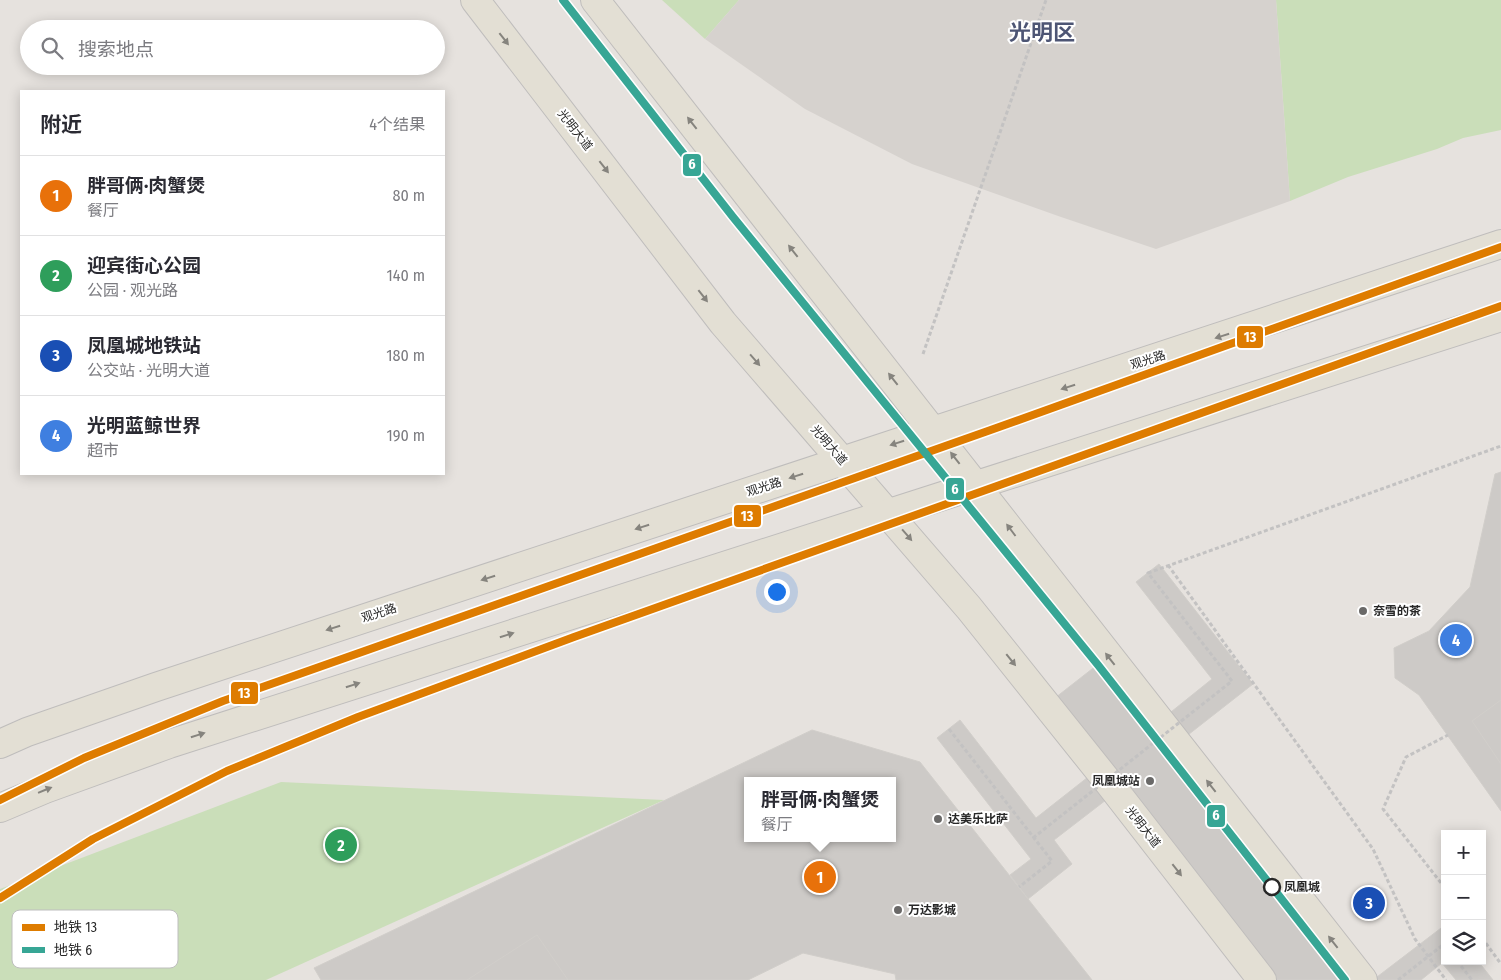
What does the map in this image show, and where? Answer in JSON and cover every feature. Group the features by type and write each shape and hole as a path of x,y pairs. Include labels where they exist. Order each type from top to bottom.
{"main road":[{"name":"光明大道","path":"475,0 723,323 975,615 1110,783 1262,980"},
{"path":"595,0 1363,980"},
{"name":"观光路","path":"0,744 27,732 156,687 1501,244"},
{"path":"0,808 169,744 1501,317"}],"path":[{"path":"923,354 1046,0"},
{"path":"1034,838 1232,681 1148,573 1501,446"},
{"path":"1168,565 1373,848 1415,939 1446,980"},
{"path":"949,729 1052,861 1019,887"},
{"path":"1441,883 1383,808 1406,757 1448,735"},
{"path":"1486,943 1501,964"},
{"path":"1398,980 1441,947"},
{"path":"1460,965 1472,980"}],"green space":[{"path":"662,0 739,0 705,39"},
{"path":"1276,0 1501,0 1501,130 1463,138 1437,149 1348,177 1290,201"},
{"path":"281,782 664,800 266,980 0,980 0,889"}],"shaded area":[{"path":"739,0 1276,0 1290,201 1156,249 912,164 805,109 705,39"}],"building":[{"path":"1501,472 1501,811 1419,695 1395,678 1394,648 1429,631 1470,587 1495,474"},
{"name":"凤凰城站","path":"1159,564 1253,684 1184,738 1372,980 1261,980 1115,793 1054,840 1072,864 1028,899 1010,875 1031,859 937,738 960,720 1036,818 1097,770 1046,705 1115,651 1166,716 1212,679 1136,582"},
{"path":"1501,700 1501,764 1472,721"},
{"path":"812,730 920,762 1092,980 896,980 895,974 803,953 748,980 321,980 314,968"},
{"path":"1441,928 1441,964 1421,980 1373,980"},
{"path":"537,935 568,980 467,980"},
{"path":"1444,965 1481,965 1493,980 1456,980"}],"metro line":[{"name":"6","path":"563,0 733,217 1098,665 1345,980"},
{"name":"13","path":"0,800 84,758 223,701 985,432 1501,247"},
{"name":"13","path":"0,898 93,839 227,771 358,717 574,637 1501,306"}],"place":[{"name":"奈雪的茶","path":"1363,611"},
{"name":"光明蓝鲸世界","path":"1456,640"},
{"name":"凤凰城站","path":"1150,781"},
{"name":"达美乐比萨","path":"938,819"},
{"name":"迎宾街心公园","path":"341,845"},
{"name":"胖哥俩·肉蟹煲","path":"820,877"},
{"name":"凤凰城","path":"1272,887"},
{"name":"凤凰城地铁站","path":"1369,903"},
{"name":"万达影城","path":"898,910"}],"district":[{"name":"光明区","path":"1042,32"}]}
